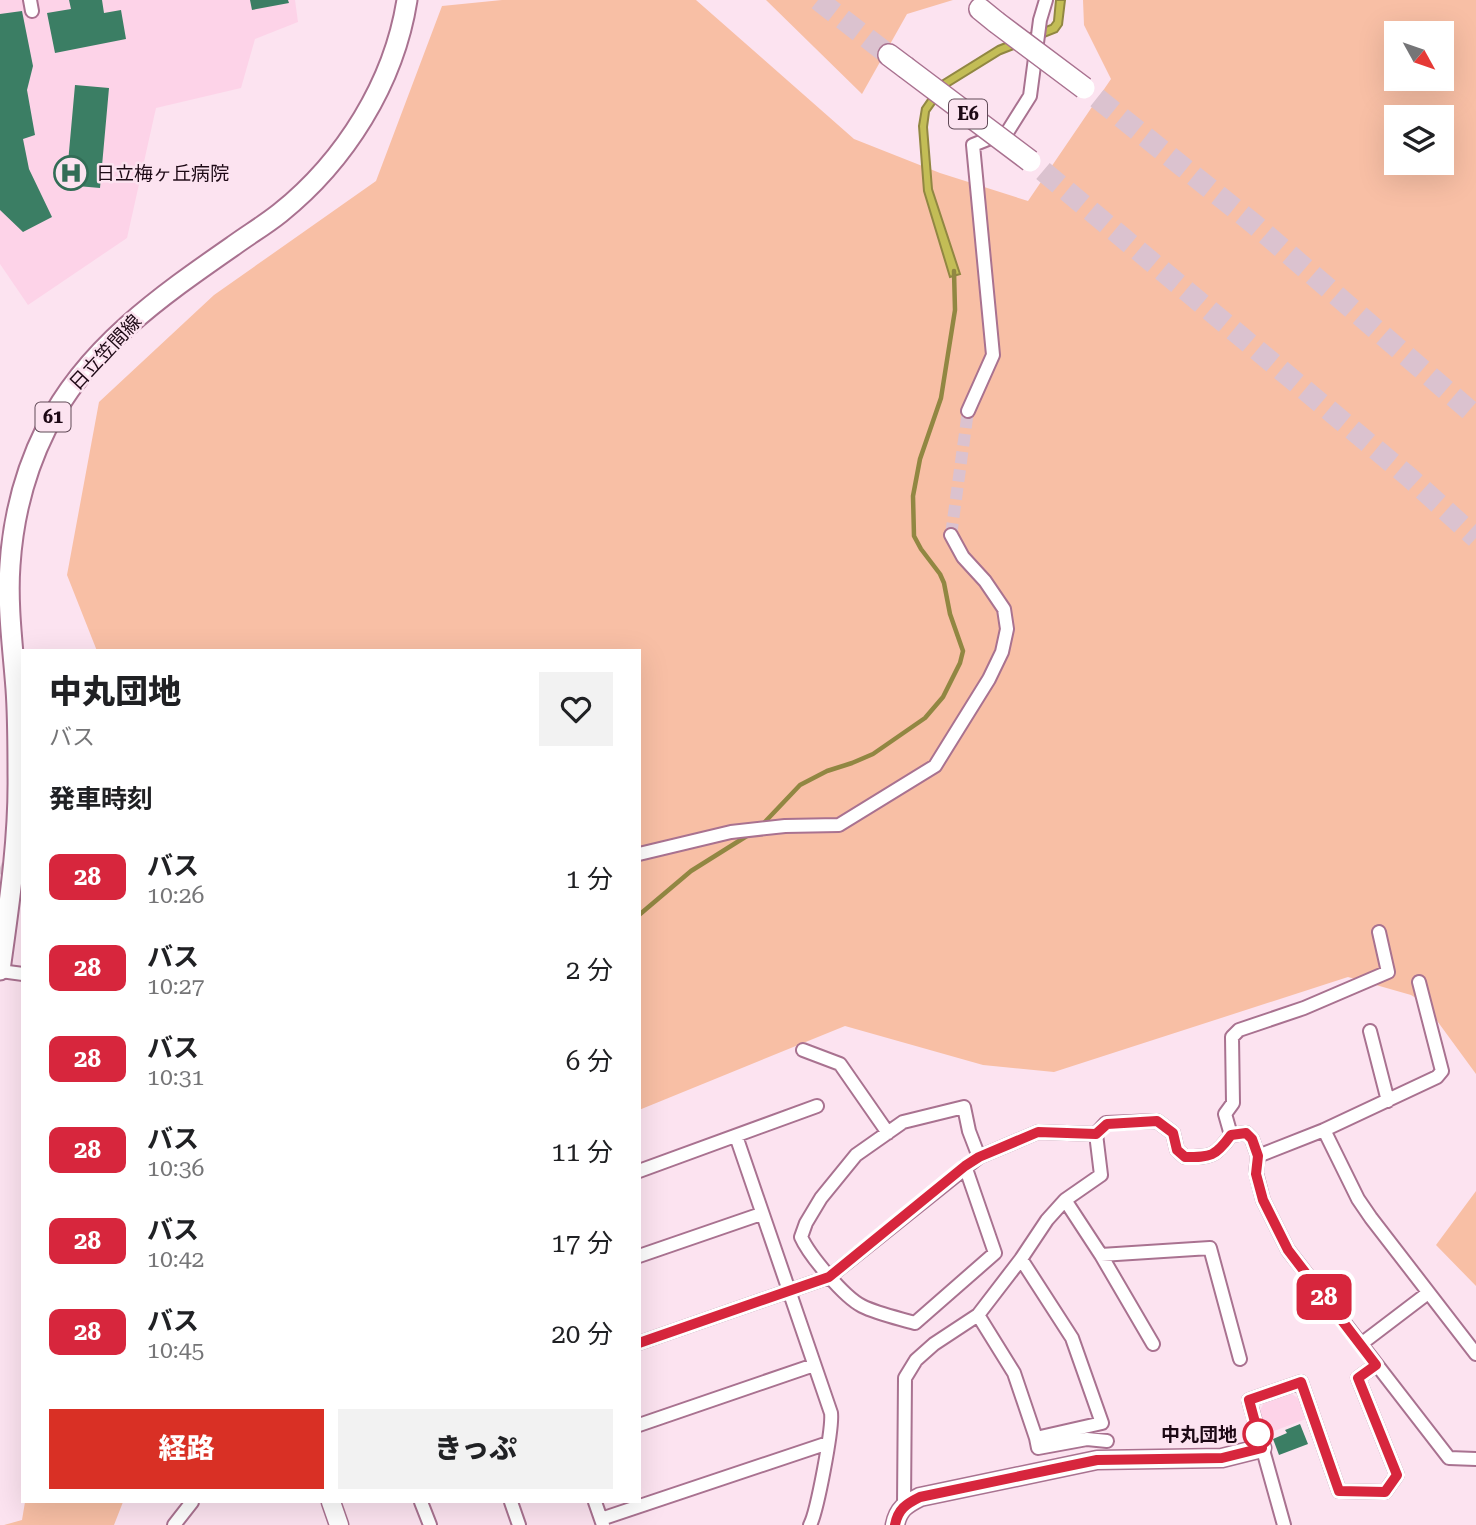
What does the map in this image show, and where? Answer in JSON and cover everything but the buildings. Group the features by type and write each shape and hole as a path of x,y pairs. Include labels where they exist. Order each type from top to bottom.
{"highway":[{"path":"988,16 1091,93"},
{"name":"E6","path":"897,61 1037,166"}],"main road":[{"name":"日立笠間線","path":"0,971 17,828 16,693 9,613 9,566 14,527 33,458 66,394 116,335 191,275 279,214 325,171 368,109 384,78 396,50 407,0"}],"street":[{"path":"968,411 993,355 974,145 1008,131 1030,96 1040,20 1046,0"},
{"path":"641,854 731,832 785,826 839,825 934,766 989,679 1002,652 1007,628 1004,609 985,581 963,557 951,535"},
{"path":"1231,1135 1225,1114 1233,1103 1233,1037 1239,1030 1304,1008 1388,972 1378,932"},
{"path":"0,971 21,974"},
{"path":"1258,1156 1324,1130 1437,1077 1442,1071 1419,982"},
{"path":"1370,1031 1388,1101"},
{"path":"803,1050 840,1064 888,1133"},
{"path":"641,1170 817,1106"},
{"path":"965,1166 995,1253 915,1323 860,1306 829,1277 805,1246 801,1237 821,1198 856,1155 903,1122 964,1107 979,1157"},
{"path":"641,1342 829,1277 965,1166 979,1157 1038,1132 1096,1134 1107,1124 1157,1121 1173,1133 1177,1150 1185,1157 1209,1157 1219,1152 1231,1135 1246,1133 1252,1139 1258,1156 1256,1174 1263,1200 1288,1250 1449,1458 1476,1459"},
{"path":"1324,1130 1358,1199 1476,1353"},
{"path":"904,1505 905,1378 916,1360 934,1344 978,1315 1047,1220 1065,1200 1101,1175 1096,1134"},
{"path":"736,1136 831,1413 832,1422 810,1525"},
{"path":"1065,1200 1153,1344"},
{"path":"641,1255 761,1214"},
{"path":"1101,1255 1210,1248 1240,1359"},
{"path":"1021,1259 1072,1338 1102,1423 1035,1438"},
{"path":"1360,1344 1428,1293"},
{"path":"978,1315 1014,1373 1038,1448 1087,1439 1107,1441"},
{"path":"641,1424 814,1365"},
{"path":"1284,1525 1249,1400 1301,1382 1339,1491 1385,1492 1397,1475 1358,1378 1376,1365"},
{"path":"595,1503 602,1522 828,1443"},
{"path":"895,1525 897,1515 904,1505 920,1497 1070,1464 1136,1452 1191,1460 1222,1458 1262,1448"},
{"path":"174,1525 191,1503"},
{"path":"331,1503 339,1525"},
{"path":"421,1503 430,1525"},
{"path":"511,1503 519,1525"}],"shaded area":[{"name":"日立梅ヶ丘病院","path":"0,0 295,0 298,22 255,39 241,88 156,108 127,238 28,305 0,264"},
{"path":"502,0 696,0 854,139 940,173 1028,201 1111,79 1084,25 1083,0 1476,0 1476,1074 1424,1003 1411,995 1348,977 1054,1072 983,1065 845,1026 641,1109 641,649 96,649 67,575 99,402 214,295 376,181 442,6"},
{"path":"766,0 953,0 907,14 862,94"},
{"path":"1056,0 1065,0 1062,25 1057,32 1001,54 946,88 929,112 927,127 932,189 960,274 950,277 924,191 919,126 922,108 940,82 998,46 1051,25 1054,21"},
{"path":"1476,1191 1476,1286 1436,1245"},
{"path":"1290,1393 1298,1398 1306,1419 1266,1434 1259,1413 1264,1402"},
{"path":"25,1503 123,1503 114,1525 4,1525 22,1520"}],"waterway":[{"path":"762,825 800,785 827,771 873,754 925,718 943,697 960,663 963,651 950,614 944,583 914,536 913,496 920,459 941,398 955,310 954,271"},
{"path":"641,913 691,871 750,834"}],"tunnel":[{"path":"818,0 889,55"},
{"path":"1097,98 1254,224 1476,416"},
{"path":"1043,171 1409,477 1476,538"},
{"path":"951,535 968,411"},
{"path":"0,868 21,875"}],"bus line":[{"name":"28","path":"641,1342 829,1277 965,1166 979,1157 1038,1132 1096,1134 1107,1124 1157,1121 1173,1133 1177,1150 1185,1157 1209,1157 1219,1152 1231,1135 1246,1133 1252,1139 1258,1156 1256,1174 1263,1200 1288,1250 1376,1365 1358,1378 1397,1475 1385,1492 1339,1491 1301,1382 1249,1400 1262,1448 1222,1458 1138,1458 1070,1464 920,1497 904,1505 897,1515 895,1525"}],"place":[{"name":"日立梅ヶ丘病院","path":"71,173"},
{"name":"中丸団地","path":"1258,1434"}]}
